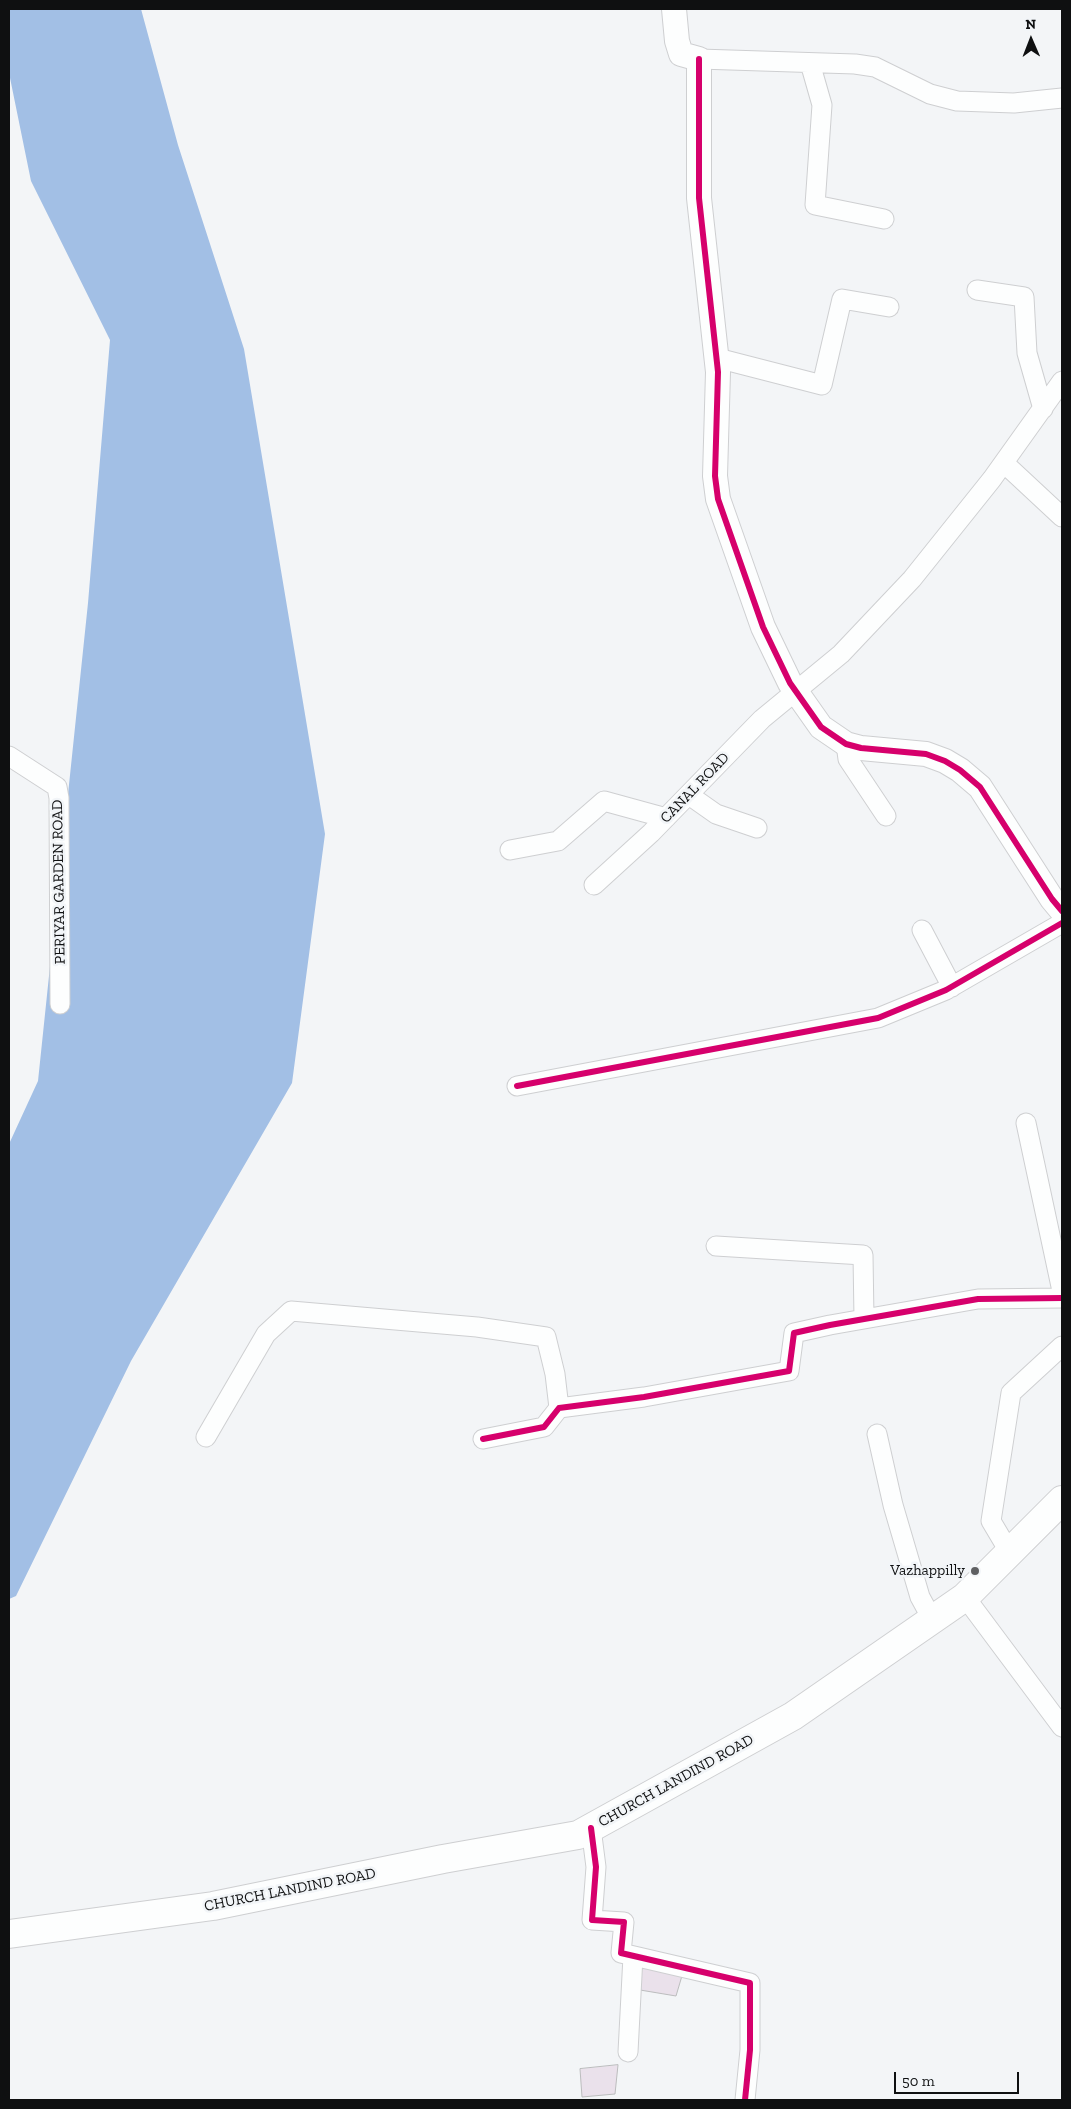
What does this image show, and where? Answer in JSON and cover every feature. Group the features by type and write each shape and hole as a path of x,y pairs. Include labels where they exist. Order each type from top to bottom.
{"main road":[{"name":"CHURCH LANDIND ROAD","path":"9,1934 213,1906 443,1859 578,1835 793,1716 932,1620 965,1597 1062,1500"}],"street":[{"path":"674,9 677,41 681,54 699,59 875,67 930,94 957,101 1014,102 1062,98"},
{"path":"699,59 699,198 718,372 715,476 718,499 763,627 796,691 821,728 846,744 861,748 926,754 945,761 960,770 980,787 1052,899 1062,911"},
{"path":"810,63 822,105 815,206 884,219"},
{"path":"977,290 1024,296 1028,353 1043,409"},
{"path":"716,358 822,385 842,299 889,308"},
{"name":"CANAL ROAD","path":"594,885 666,818 762,719 841,654 912,579 1004,463 1062,381"},
{"path":"1004,463 1062,517"},
{"path":"846,744 848,759 886,816"},
{"name":"PERIYAR GARDEN ROAD","path":"9,756 56,787 59,798 60,1004"},
{"path":"689,795 716,814 757,828"},
{"path":"510,850 558,841 604,801 666,818"},
{"path":"517,1086 878,1018 952,986 1062,924"},
{"path":"922,930 952,986"},
{"path":"1026,1122 1062,1291"},
{"path":"716,1246 862,1255 864,1319"},
{"path":"483,1439 544,1426 559,1408 644,1397 789,1371 794,1334 864,1319 978,1299 1062,1298"},
{"path":"206,1437 266,1334 291,1311 477,1327 546,1337 555,1374 559,1408"},
{"path":"1010,1553 992,1521 1011,1393 1062,1346"},
{"path":"877,1434 893,1505 920,1597 932,1620"},
{"path":"965,1597 1062,1727"},
{"path":"591,1828 596,1867 592,1920 624,1922 621,1953 750,1983 750,2050 745,2100"},
{"path":"628,2052 633,1956"}],"water":[{"path":"9,9 141,9 178,145 244,349 325,834 292,1083 131,1361 16,1596 9,1599 9,1144 38,1081 88,603 110,340 31,181 9,73"}],"building":[{"path":"639,1966 684,1969 676,1996 634,1989"},
{"path":"618,2065 615,2094 582,2097 580,2069"}],"cycle path":[{"path":"699,59 699,198 718,372 715,476 718,499 763,627 790,683 821,727 846,744 861,748 926,754 945,761 960,770 980,787 1052,899 1062,911"},
{"path":"517,1086 878,1018 946,990 1062,923"},
{"path":"483,1439 544,1427 559,1408 644,1397 789,1371 794,1333 978,1299 1062,1298"},
{"path":"591,1828 596,1867 592,1920 624,1922 621,1953 750,1983 750,2050 745,2100"}],"place":[{"name":"Vazhappilly","path":"975,1571"}]}
